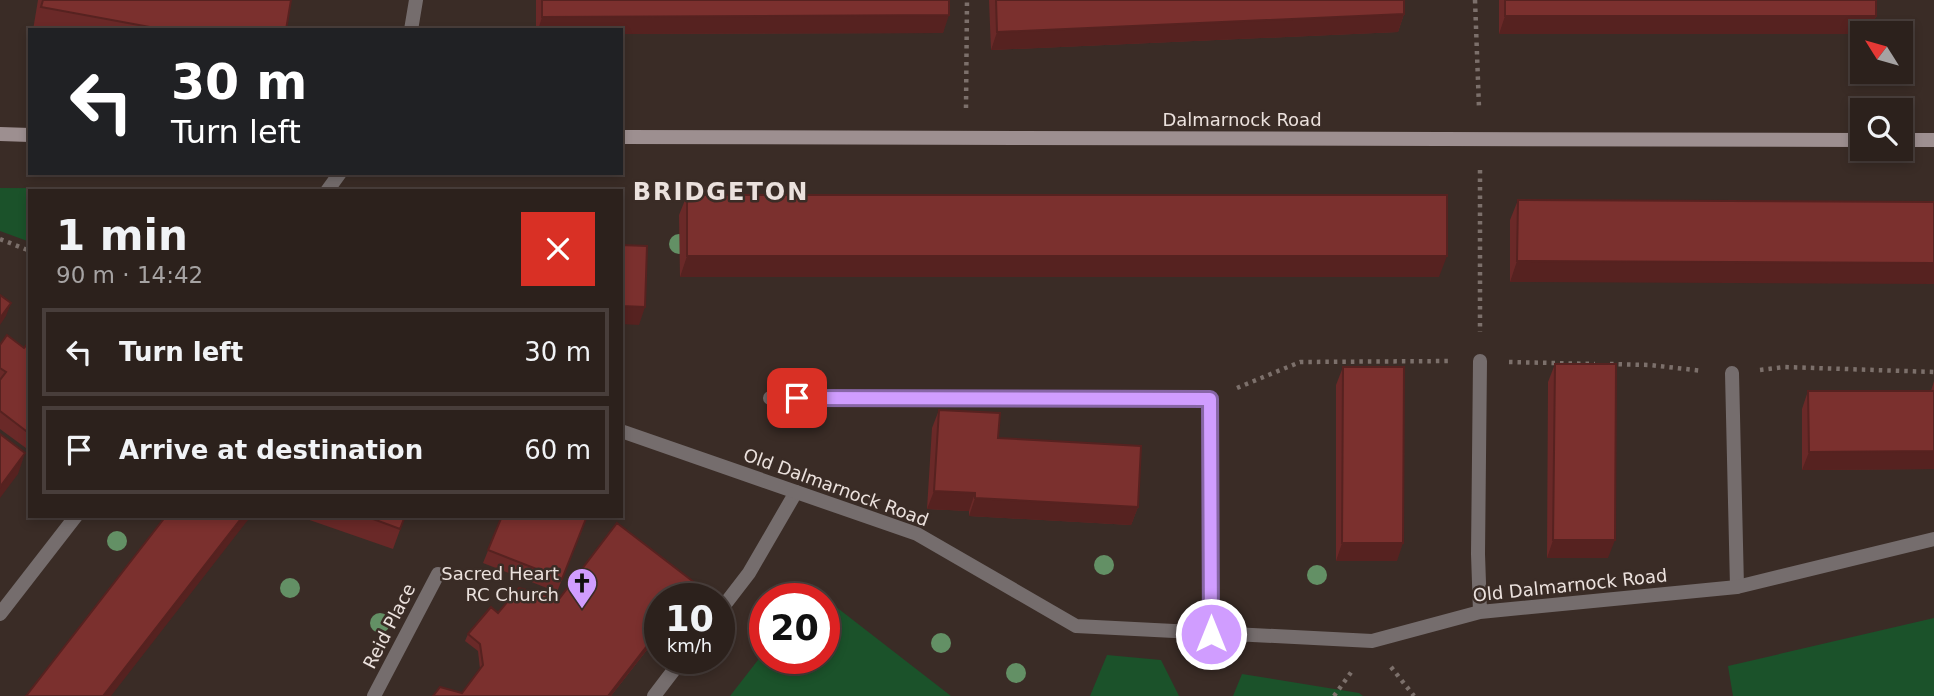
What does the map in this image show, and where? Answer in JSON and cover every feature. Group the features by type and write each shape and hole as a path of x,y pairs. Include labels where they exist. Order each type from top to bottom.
{"street":[{"path":"411,28 416,0"},
{"path":"0,134 28,135"},
{"name":"Dalmarnock Road","path":"623,137 1850,140"},
{"path":"1913,140 1934,140"},
{"path":"1480,361 1480,612"},
{"path":"1732,373 1737,587"},
{"path":"770,398 1210,399 1211,634"},
{"name":"Old Dalmarnock Road","path":"623,432 917,534 1076,626 1372,641 1480,612 1737,587 1934,539"},
{"path":"735,591 749,573 796,492"},
{"path":"0,614 74,518"},
{"name":"Reid Place","path":"374,696 438,574"},
{"path":"654,696 671,674"}],"path":[{"path":"966,138 967,0"},
{"path":"1210,399 1300,362 1480,361 1480,138 1475,0"},
{"path":"0,239 28,250"}],"green space":[{"path":"0,188 251,189 28,189 28,241 0,231"},
{"path":"840,610 951,696 730,696 749,672 749,674 840,674"},
{"path":"1934,618 1934,696 1733,696 1728,666"},
{"path":"1107,655 1161,660 1179,696 1090,696"},
{"path":"1242,674 1359,693 1363,696 1233,696"}],"building":[{"path":"43,0 291,0 286,28 155,28 41,7"},
{"path":"542,0 949,0 949,15 542,17"},
{"path":"996,0 1404,0 1404,14 997,32"},
{"path":"1505,0 1876,0 1876,16 1505,16"},
{"path":"687,195 1447,195 1447,256 687,256"},
{"path":"1518,200 1934,202 1934,263 1517,261"},
{"path":"623,245 647,246 645,307 623,306"},
{"path":"0,295 11,303 0,318"},
{"path":"7,335 24,348 28,343 28,432 0,411 0,380 6,372 0,368 0,345"},
{"path":"1555,364 1616,364 1615,540 1553,540"},
{"path":"1343,367 1404,367 1403,543 1342,543"},
{"path":"1808,391 1934,391 1934,451 1809,452"},
{"path":"939,410 1000,413 998,438 1141,446 1138,507 975,498 975,493 934,491"},
{"path":"0,434 25,453 0,487"},
{"path":"164,518 241,518 103,696 26,696"},
{"path":"370,518 404,518 400,529"},
{"path":"501,518 586,518 562,579 488,550"},
{"name":"Sacred Heart RC Church","path":"617,523 695,583 644,583 644,650 608,696 433,696 440,687 462,693 483,665 480,644 468,634 491,607 498,613 519,588 559,599"}],"place":[{"name":"Sacred Heart RC Church","path":"582,610"}],"district":[{"name":"BRIDGETON","path":"721,192"}],"route":[{"path":"797,398 1210,399 1211,634"}]}
